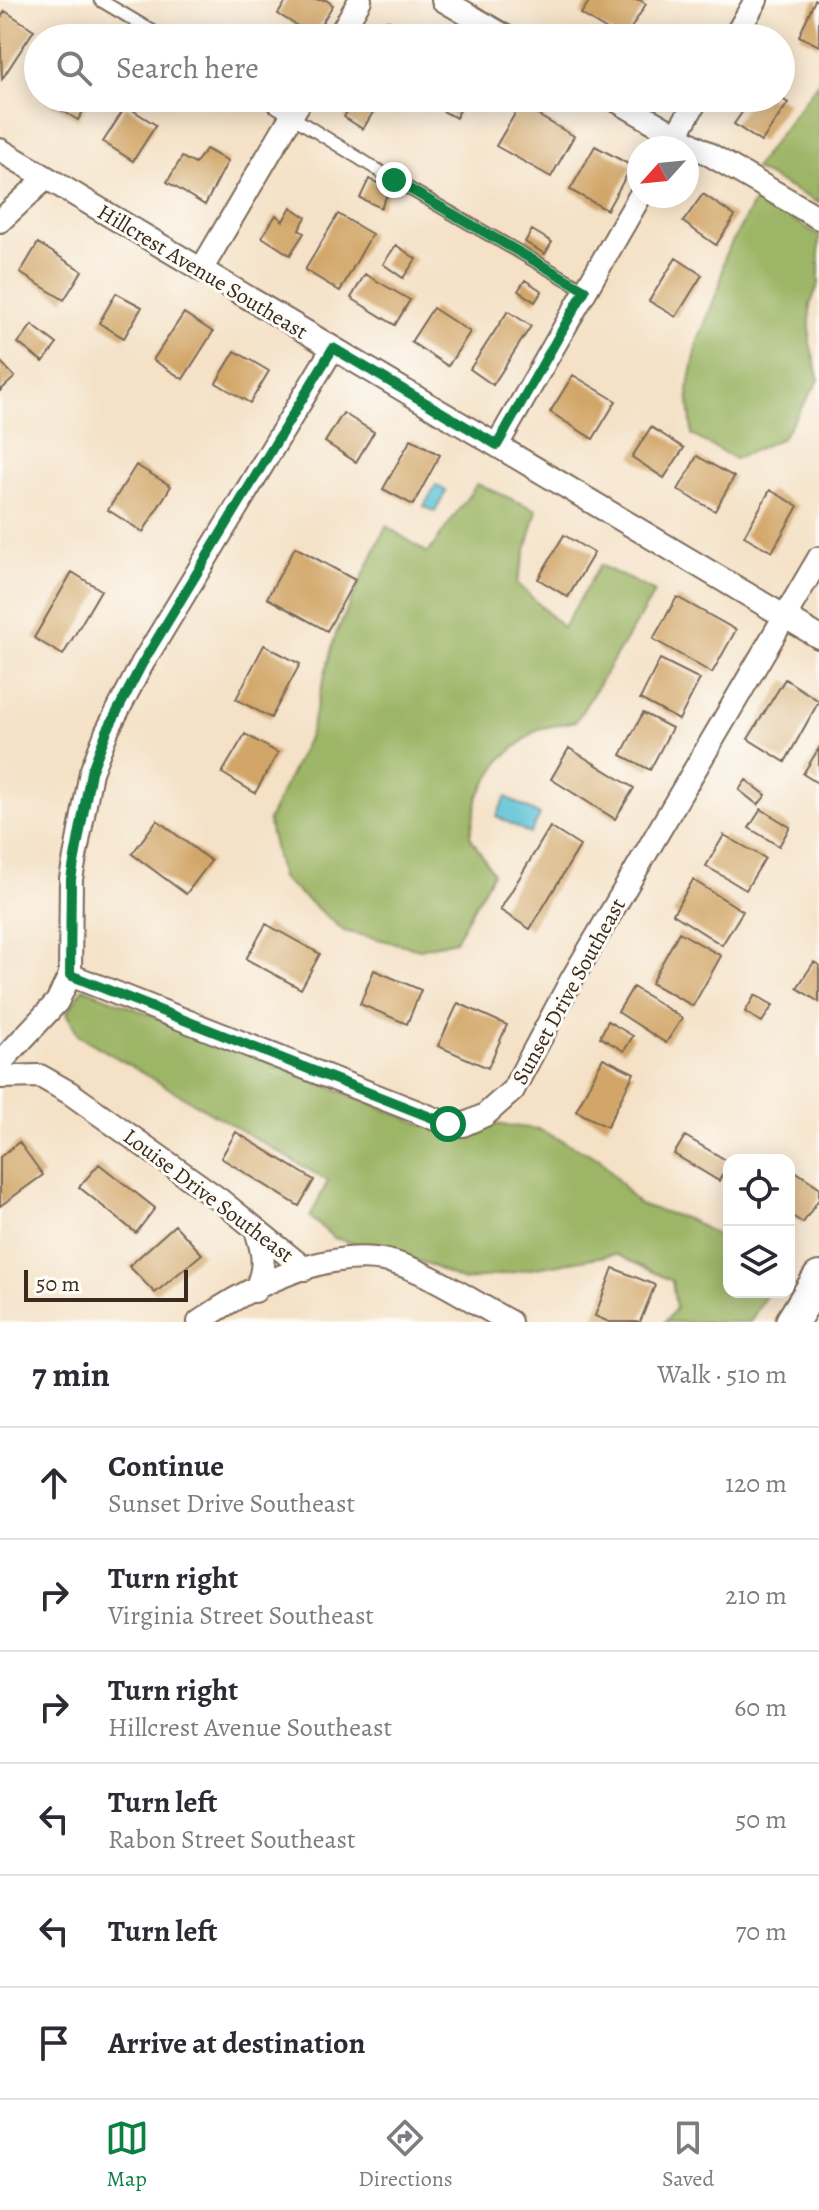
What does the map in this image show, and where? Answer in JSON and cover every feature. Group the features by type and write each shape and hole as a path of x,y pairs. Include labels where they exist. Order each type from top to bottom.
{"main road":[{"path":"792,1322 819,1278"}],"street":[{"path":"346,24 360,0"},
{"path":"443,0 484,24"},
{"path":"742,24 756,0"},
{"path":"201,270 294,112"},
{"path":"631,112 664,136"},
{"path":"676,136 690,112"},
{"name":"Hillcrest Avenue Southeast","path":"0,150 819,637"},
{"path":"699,156 819,218"},
{"path":"0,221 46,178"},
{"path":"497,445 633,208"},
{"path":"0,1063 57,1002 70,975 71,879 91,772 107,731 142,664 333,348"},
{"name":"Sunset Drive Southeast","path":"70,975 448,1124 463,1125 485,1115 513,1090 572,979 819,558"},
{"name":"Louise Drive Southeast","path":"0,1077 40,1076 70,1093 256,1229 305,1269 360,1259 383,1260 405,1267 510,1322"},
{"path":"255,1291 263,1275 265,1257 256,1229"},
{"path":"199,1322 255,1291 305,1269"}],"lane":[{"path":"100,0 140,24"},
{"path":"305,112 585,290"}],"green space":[{"path":"819,81 819,203 754,169"},
{"path":"756,198 819,235 819,283 810,305 810,343 819,380 782,438 735,459 692,435 688,390 698,341 720,284 725,255"},
{"path":"477,484 537,510 517,583 563,628 600,565 655,592 576,721 538,729 502,758 478,796 470,836 493,873 455,941 420,949 344,931 281,878 268,820 309,736 335,636 386,526 428,553"},
{"path":"83,988 456,1138 493,1124 538,1129 600,1159 638,1204 690,1220 723,1239 723,1298 764,1298 750,1322 665,1322 676,1308 672,1281 616,1254 463,1281 428,1264 334,1238 310,1217 328,1181 78,1035 67,1013"}],"water":[{"path":"436,485 446,491 435,512 424,506"},
{"path":"506,797 540,815 530,834 496,816"}],"building":[{"path":"287,0 326,0 333,5 321,24 294,24 278,14"},
{"path":"590,0 640,0 646,4 634,24 597,24 581,14"},
{"path":"815,0 819,0 819,46 799,36"},
{"path":"5,11 25,24 24,45 2,79 0,19"},
{"path":"65,112 83,112 78,120"},
{"path":"122,112 135,112 156,125 133,161 103,142"},
{"path":"347,112 373,112 363,129 344,117"},
{"path":"445,112 459,112 456,118"},
{"path":"516,112 532,112 574,136 551,177 496,146"},
{"path":"742,112 782,112 761,142 734,124"},
{"path":"595,146 627,163 627,175 607,210 570,190"},
{"path":"206,149 228,161 205,205 167,182 182,157 195,164"},
{"path":"369,179 390,189 381,208 360,198"},
{"path":"703,194 735,216 716,245 683,222 693,208 699,208"},
{"path":"291,207 306,217 299,230 304,233 290,255 262,237 276,215 283,221"},
{"path":"338,214 372,234 340,291 305,270"},
{"path":"532,230 552,242 545,254 525,242"},
{"path":"38,243 82,271 64,300 20,273"},
{"path":"396,245 416,259 403,278 383,264"},
{"path":"676,258 702,275 676,317 649,301"},
{"path":"365,274 410,300 395,325 351,298"},
{"path":"525,280 542,291 535,302 518,291"},
{"path":"116,293 142,307 124,338 99,323"},
{"path":"433,308 470,332 448,366 411,342"},
{"path":"508,311 531,326 493,385 470,369"},
{"path":"184,313 213,332 183,379 153,360"},
{"path":"32,325 57,344 43,362 18,343"},
{"path":"235,351 269,371 250,403 216,383"},
{"path":"0,361 15,377 0,391"},
{"path":"573,375 616,401 593,439 550,412"},
{"path":"343,413 374,432 356,462 325,442"},
{"path":"651,427 684,448 664,478 632,457"},
{"path":"411,439 440,455 413,505 383,489"},
{"path":"697,456 734,477 715,511 678,490"},
{"path":"136,465 171,486 143,532 108,510"},
{"path":"770,490 798,506 772,552 744,536"},
{"path":"564,535 594,553 568,597 538,579"},
{"path":"295,547 355,580 327,631 267,598"},
{"path":"72,572 101,590 63,655 34,638"},
{"path":"677,597 736,630 712,673 653,639"},
{"path":"264,645 300,664 271,718 236,699"},
{"path":"660,659 700,679 679,720 640,699"},
{"path":"785,679 819,701 785,762 748,739"},
{"path":"643,713 672,728 650,770 621,755"},
{"path":"245,734 278,753 255,793 222,773"},
{"path":"569,748 634,788 615,819 551,779"},
{"path":"819,748 819,784 803,774"},
{"path":"746,780 766,795 758,805 739,790"},
{"path":"761,809 790,827 779,846 749,828"},
{"path":"157,820 211,861 186,894 132,854"},
{"path":"550,827 580,846 530,929 500,910"},
{"path":"724,835 765,858 746,890 706,866"},
{"path":"693,880 743,911 722,945 673,914"},
{"path":"266,924 320,954 301,989 246,959"},
{"path":"679,932 721,956 693,1006 651,983"},
{"path":"814,962 819,965 819,1002 797,988"},
{"path":"374,970 421,990 407,1024 360,1004"},
{"path":"633,987 682,1018 666,1043 618,1012"},
{"path":"755,995 773,1005 762,1022 745,1012"},
{"path":"458,1003 507,1025 488,1068 438,1046"},
{"path":"608,1021 633,1036 624,1051 600,1037"},
{"path":"603,1058 634,1073 607,1127 576,1111"},
{"path":"236,1132 314,1180 299,1206 221,1158"},
{"path":"685,1136 723,1158 723,1173 719,1181 674,1154"},
{"path":"19,1142 43,1175 0,1206 0,1157"},
{"path":"99,1164 155,1208 136,1233 79,1187"},
{"path":"795,1171 819,1187 819,1199 803,1223 795,1218"},
{"path":"175,1225 202,1254 155,1293 129,1266"},
{"path":"613,1268 655,1285 640,1322 609,1322 595,1316"}],"route":[{"path":"394,180 585,290 497,445 333,348 142,664 107,731 91,772 71,879 70,975 448,1124"}]}
